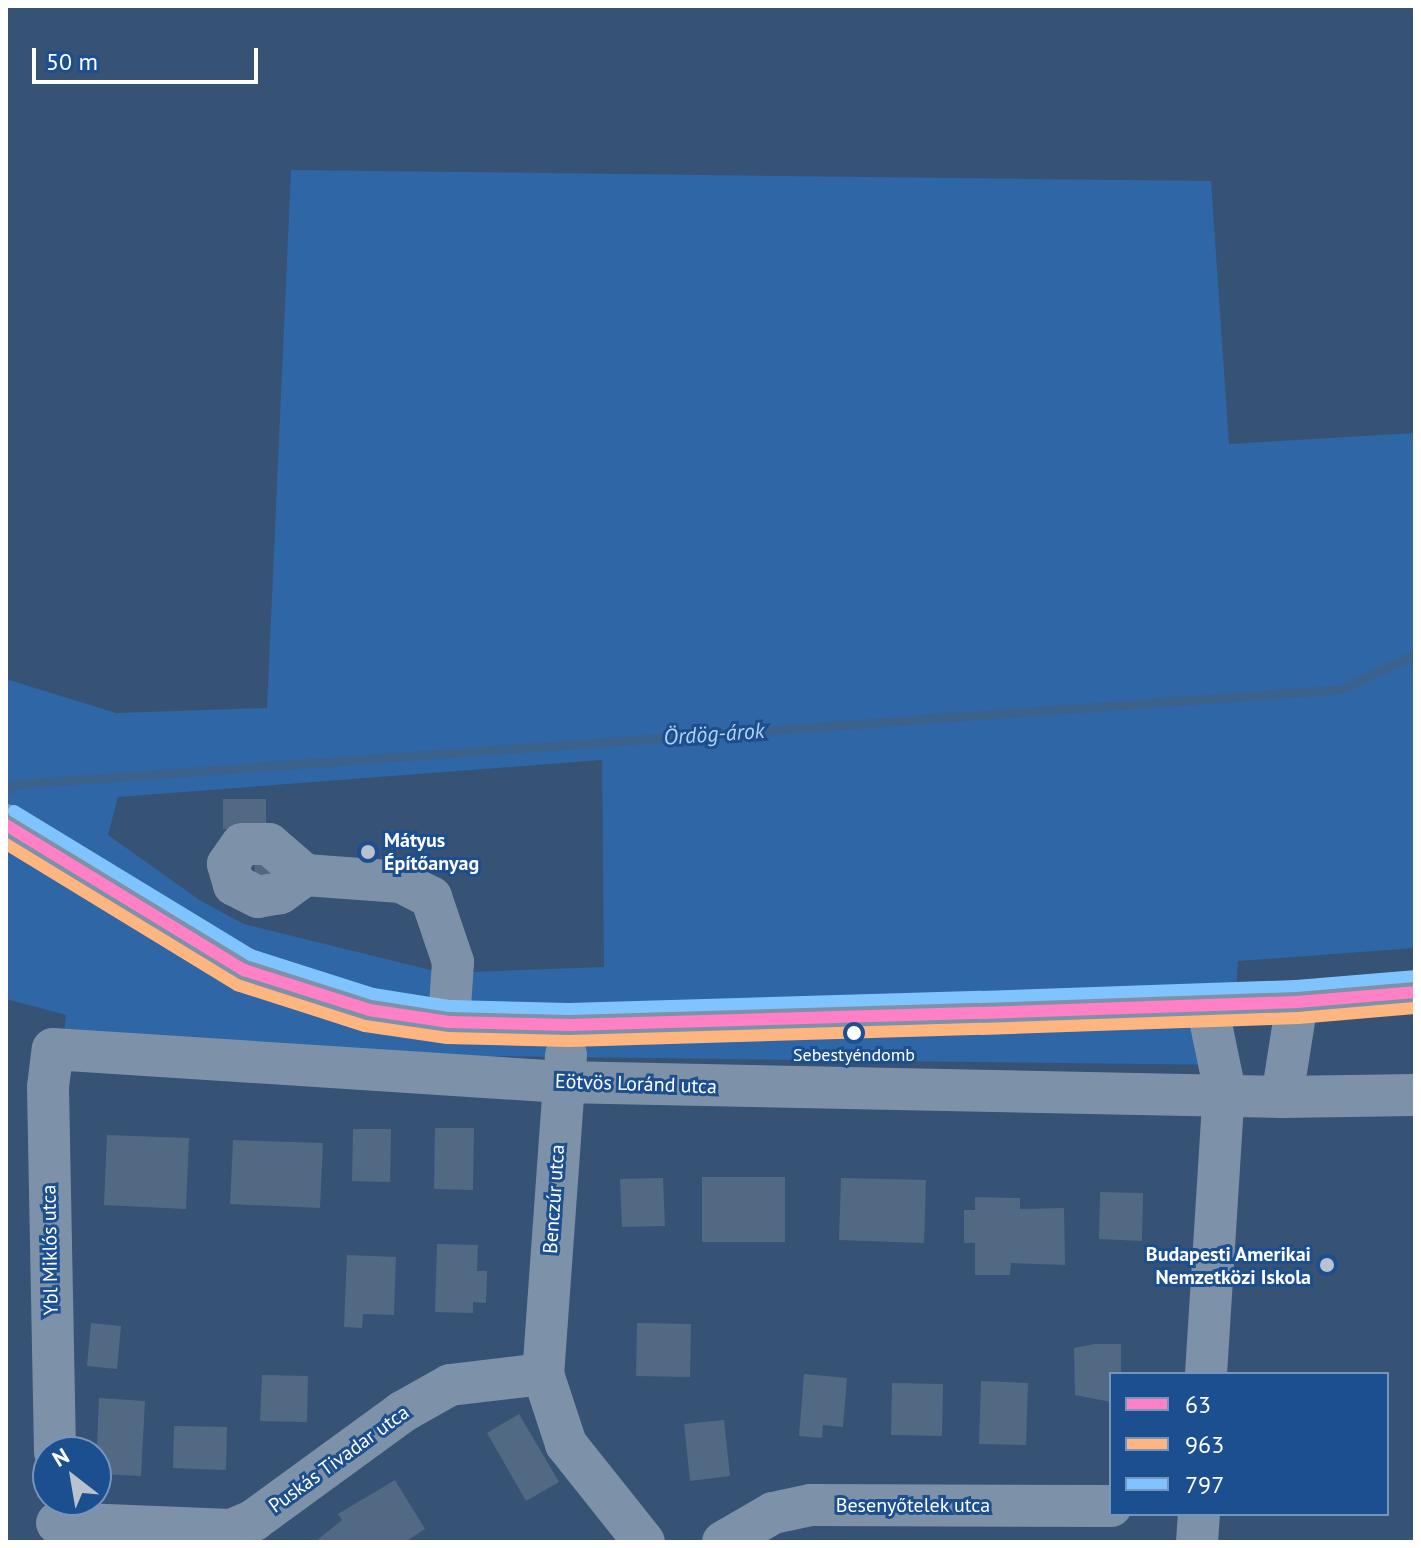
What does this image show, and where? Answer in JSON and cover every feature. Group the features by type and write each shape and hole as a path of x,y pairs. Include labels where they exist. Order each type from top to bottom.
{"street":[{"path":"6,825 244,970 369,1010 449,1022 569,1025 1297,1002 1415,992"},
{"path":"305,875 401,882 431,897 453,962 449,1022"},
{"path":"1282,1097 1297,1002"},
{"path":"1206,1372 1223,1068 1207,1005"},
{"name":"Benczúr utca","path":"543,1374 562,1082 569,1025"},
{"name":"Eötvös Loránd utca","path":"53,1049 562,1082 1220,1099 1415,1095"},
{"name":"Ybl Miklós utca","path":"53,1049 48,1087 55,1436"},
{"path":"543,1374 566,1444 644,1542"},
{"name":"Puskás Tivadar utca","path":"58,1522 231,1530 450,1385 543,1374"},
{"name":"Besenyőtelek utca","path":"723,1542 773,1513 811,1505 1109,1506"},
{"path":"1197,1542 1199,1516"}],"shaded area":[{"path":"291,170 1211,181 1229,444 1415,433 1415,948 1238,961 1231,1065 62,1051 66,1015 6,999 6,679 116,713 267,708","holes":["602,760 604,967 443,973 244,924 201,901 108,835 118,797"]}],"building":[{"path":"223,799 266,799 266,828 223,829"},
{"path":"255,858 279,859 278,885 254,884"},
{"path":"435,1128 474,1128 473,1190 434,1189"},
{"path":"353,1129 391,1129 390,1182 352,1181"},
{"path":"107,1135 189,1138 186,1209 104,1205"},
{"path":"233,1140 323,1143 320,1208 230,1204"},
{"path":"702,1177 785,1177 785,1242 702,1242"},
{"path":"663,1178 665,1226 622,1227 620,1179"},
{"path":"841,1178 926,1180 924,1243 839,1240"},
{"path":"1100,1192 1143,1193 1142,1241 1099,1239"},
{"path":"975,1197 1020,1198 1020,1209 1064,1208 1065,1265 1011,1263 1010,1275 975,1275 975,1243 964,1243 964,1210 975,1210"},
{"path":"437,1244 478,1245 477,1271 487,1271 486,1303 473,1302 473,1313 435,1312"},
{"path":"347,1255 396,1257 394,1315 363,1314 362,1328 344,1327"},
{"path":"91,1323 121,1326 117,1369 87,1366"},
{"path":"637,1323 691,1324 690,1377 636,1376"},
{"path":"1121,1344 1121,1372 1109,1372 1109,1402 1075,1395 1074,1348"},
{"path":"804,1374 847,1378 843,1427 823,1425 822,1438 799,1436"},
{"path":"262,1375 308,1376 307,1422 260,1421"},
{"path":"981,1381 1028,1383 1026,1445 979,1444"},
{"path":"892,1383 943,1384 942,1436 891,1435"},
{"path":"99,1398 145,1401 141,1476 112,1475 112,1436 98,1436"},
{"path":"519,1414 559,1482 526,1501 487,1433"},
{"path":"724,1420 730,1476 690,1481 684,1424"},
{"path":"174,1426 227,1427 226,1470 173,1468"},
{"path":"395,1480 425,1529 405,1542 315,1542 342,1520 338,1514"}],"waterway":[{"name":"Ördög-árok","path":"6,790 18,784 1342,689 1415,654"}],"transit line":[{"name":"797","path":"14,811 251,955 373,994 450,1006 569,1009 981,997 1296,986 1414,976"},
{"name":"63","path":"6,825 244,970 369,1010 449,1022 569,1025 982,1013 1297,1002 1415,992"},
{"name":"963","path":"6,844 237,985 365,1026 447,1038 569,1041 982,1029 1298,1018 1415,1008"}],"place":[{"name":"Mátyus Építőanyag","path":"368,852"},
{"name":"Sebestyéndomb","path":"854,1033"},
{"name":"Budapesti Amerikai Nemzetközi Iskola","path":"1327,1265"}]}
